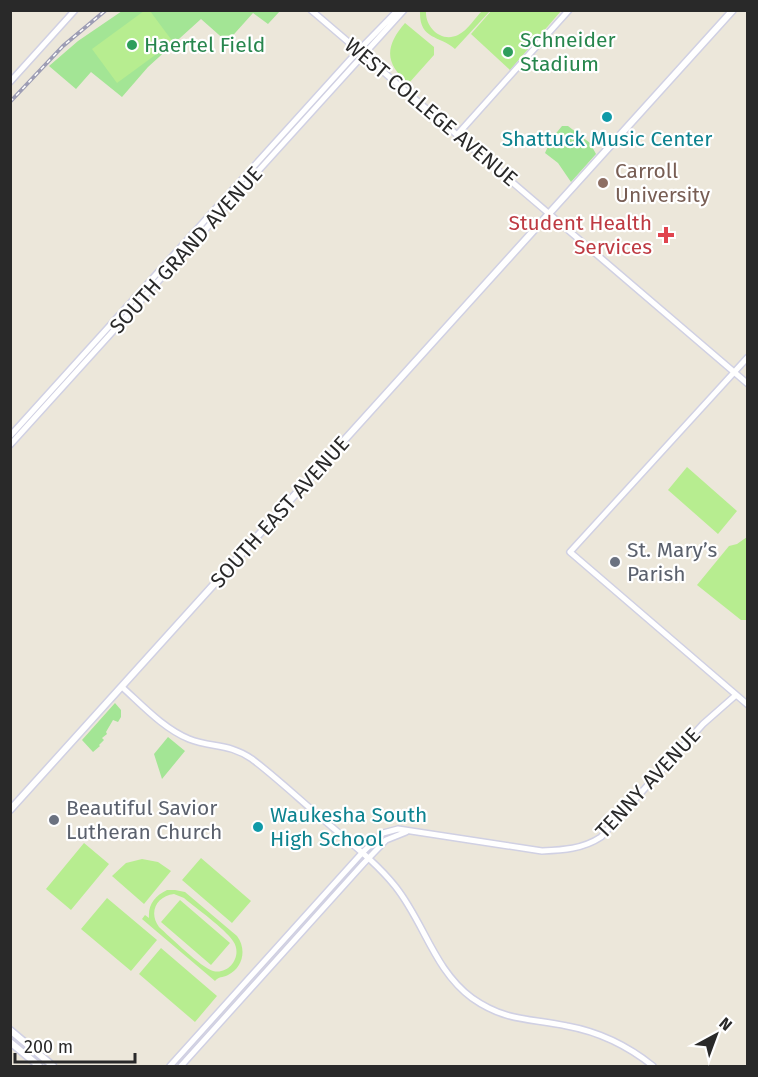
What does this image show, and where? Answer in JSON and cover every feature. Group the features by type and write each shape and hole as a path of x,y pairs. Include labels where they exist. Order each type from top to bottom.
{"main road":[{"name":"SOUTH EAST AVENUE","path":"10,810 733,10"},
{"path":"10,1030 52,1066"},
{"path":"10,1042 39,1066"}],"street":[{"path":"10,82 75,10"},
{"name":"WEST COLLEGE AVENUE","path":"311,10 747,384"},
{"path":"361,53 398,10"},
{"path":"361,53 404,10"},
{"path":"457,135 569,10"},
{"name":"SOUTH GRAND AVENUE","path":"10,436 361,53"},
{"name":"SOUTH GRAND AVENUE","path":"10,445 361,53"},
{"path":"747,357 570,552 747,705"},
{"path":"122,687 179,735 198,742 230,747 246,755 369,858 402,895 442,967 472,998 505,1016 565,1025 597,1034 622,1045 653,1066"},
{"name":"TENNY AVENUE","path":"170,1066 362,853 383,833 398,829 533,850 559,850 588,844 605,832 703,724 736,695"},
{"path":"182,1066 386,840 408,832"}],"green space":[{"name":"Schneider Stadium","path":"492,10 561,11 510,70 471,34"},
{"path":"122,11 280,11 268,24 253,13 227,42 201,19 148,67 122,97 91,72 76,89 49,66 78,41"},
{"name":"Haertel Field","path":"144,11 150,11 173,42 117,83 92,49"},
{"path":"420,11 426,11 428,23 435,32 452,37 465,30 482,11 490,11 455,49 426,32"},
{"path":"405,23 434,47 434,55 409,83 395,68 390,54 394,39"},
{"path":"562,126 568,126 590,143 596,154 571,182 558,163 545,153 550,142 555,145 560,143 559,137 553,137"},
{"path":"687,467 737,511 718,534 668,490"},
{"path":"747,537 747,620 741,620 697,585 729,546"},
{"path":"115,703 121,710 121,717 118,722 113,720 107,734 102,738 104,740 93,752 82,740"},
{"path":"168,737 185,751 162,779 154,754"},
{"path":"84,843 109,864 71,910 46,889"},
{"path":"201,858 251,901 232,923 182,880"},
{"path":"142,859 158,862 171,871 144,904 112,876 126,863"},
{"path":"175,890 185,892 237,936 243,952 240,963 233,972 215,981 142,919 145,915 149,918 151,905 163,892","holes":["174,894 184,898 229,936 236,946 236,958 225,970 208,969 159,927 154,916 154,910 159,901"]},
{"path":"107,898 157,940 131,971 81,929"},
{"path":"180,900 230,943 211,965 161,922"},
{"path":"161,948 217,996 195,1022 139,974"}],"railway":[{"path":"10,102 63,46 106,10"}],"place":[{"name":"Haertel Field","path":"132,45"},
{"name":"Schneider Stadium","path":"508,52"},
{"name":"Shattuck Music Center","path":"607,117"},
{"name":"Carroll University","path":"603,183"},
{"name":"Student Health Services","path":"666,235"},
{"name":"St. Mary’s Parish","path":"615,562"},
{"name":"Beautiful Savior Lutheran Church","path":"54,820"},
{"name":"Waukesha South High School","path":"258,827"}]}
